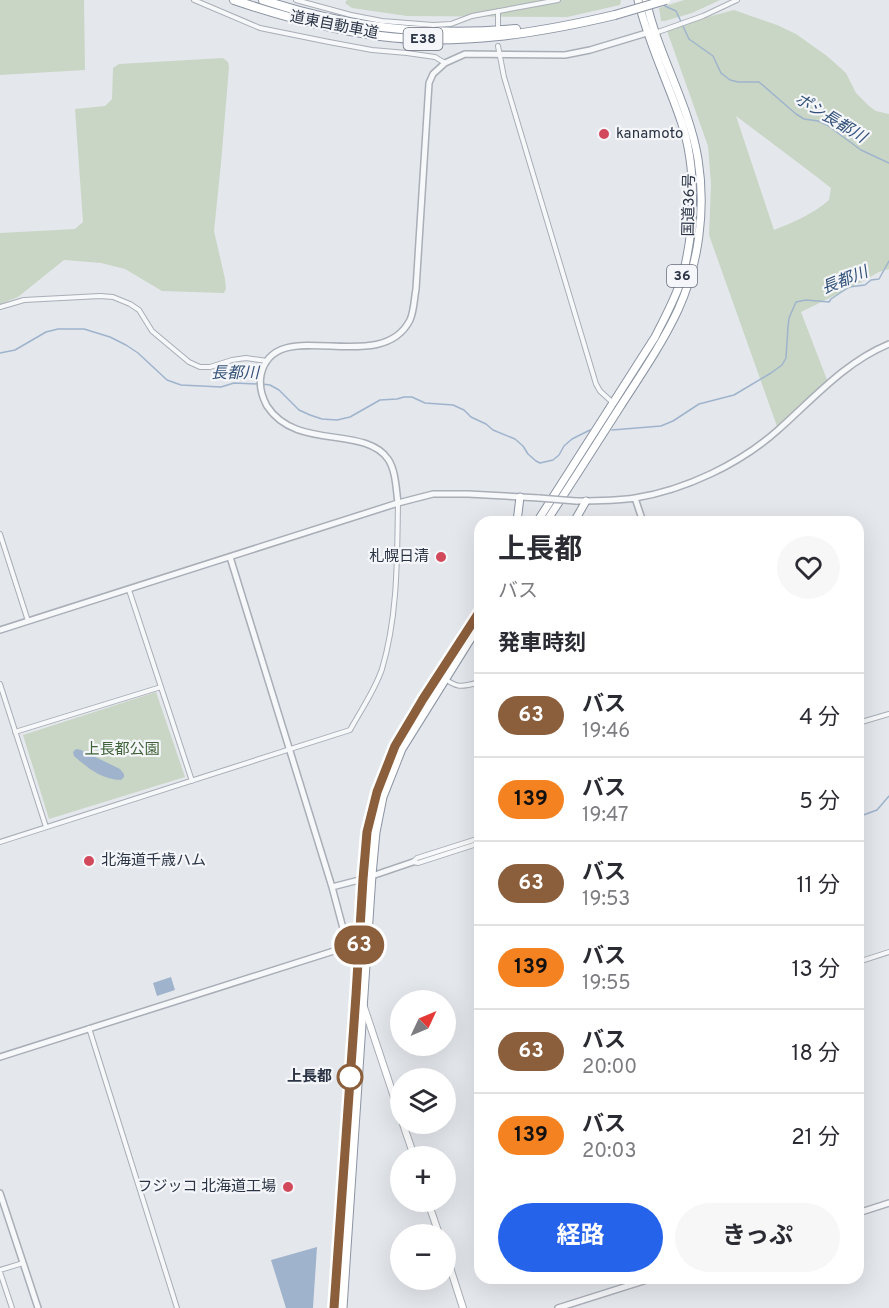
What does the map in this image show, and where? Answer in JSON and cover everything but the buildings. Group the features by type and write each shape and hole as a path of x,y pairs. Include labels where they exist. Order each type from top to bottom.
{"highway":[{"name":"道東自動車道","path":"234,0 280,16 342,30 421,39 461,39 509,35 564,27 666,0"},
{"name":"道東自動車道","path":"263,0 343,22 422,31 508,30 615,15"},
{"name":"国道36号","path":"550,516 661,341 678,310 689,280 696,250 701,198 698,159 689,122 638,0"},
{"name":"国道36号","path":"541,516 655,337 682,276 690,238 693,198 690,159 682,123 652,32 645,0"},
{"path":"518,516 520,497"},
{"path":"577,516 586,501"},
{"path":"343,1308 376,832 383,797 402,749 474,621"},
{"path":"334,1308 367,832 377,792 395,746 423,699 474,632"}],"main road":[{"path":"356,995 364,1007 390,1085"},
{"path":"456,1286 463,1308"}],"street":[{"path":"194,0 260,28 351,46 435,57 445,63"},
{"path":"296,0 351,15 409,24 451,24 472,16 558,0"},
{"path":"0,842 350,730 381,670 391,629 397,573 398,503 392,468 380,450 359,441 312,433 285,424 271,412 264,401 260,386 261,376 267,362 277,351 290,346 355,347 384,343 393,339 410,320 416,289 429,83 433,74 445,63 465,54 566,55 590,50 703,16 737,0"},
{"path":"498,11 498,26"},
{"path":"498,46 507,88 596,384 613,403"},
{"path":"0,307 24,300 113,297 139,310 152,331 189,362 200,367 210,367 246,358 267,362"},
{"path":"0,630 398,503 433,494 586,501 635,498 687,484 720,470 758,446 856,361 889,344"},
{"path":"635,498 641,516"},
{"path":"0,534 28,621"},
{"path":"0,1057 337,950 344,942 344,932 332,887 230,557"},
{"path":"129,590 192,781"},
{"path":"442,677 457,686 474,683"},
{"path":"0,684 46,827"},
{"path":"15,732 161,687"},
{"path":"864,721 889,714"},
{"path":"332,887 363,879 412,862 417,858 474,840"},
{"path":"412,862 418,863 474,845"},
{"path":"864,960 889,952"},
{"path":"89,1028 177,1308"},
{"path":"0,1193 38,1308"},
{"path":"864,1211 889,1203"},
{"path":"12,1308 0,1271 23,1263"},
{"path":"558,1308 634,1284"}],"green space":[{"path":"0,0 84,0 85,70 0,75"},
{"path":"347,0 621,0 620,5 567,17 407,16 352,8 345,3"},
{"path":"684,0 720,0 692,13 661,21 659,8"},
{"path":"734,10 777,25 796,34 827,56 846,73 856,93 869,106 876,111 889,114 889,269 801,312 829,385 779,432 709,235 711,184 708,146 666,28","holes":["736,116 831,188 829,200 810,214 774,230"]},
{"path":"223,58 228,62 229,67 214,231 225,279 224,293 162,291 125,269 101,263 64,260 18,297 0,304 0,233 75,229 83,222 75,109 105,106 112,99 113,68 119,64"},
{"name":"上長都公園","path":"156,692 185,777 49,819 23,735"}],"water":[{"path":"76,749 120,769 124,777 121,780 107,778 96,772 74,756 73,752"},
{"path":"171,977 175,990 157,996 153,983"},
{"path":"317,1247 313,1308 286,1308 271,1260"}],"waterway":[{"name":"ポシ長都川","path":"664,4 676,11 689,39 713,56 721,73 730,80 759,82 804,119 827,125 861,150 889,163"},
{"name":"長都川","path":"612,430 661,426 699,404 734,395 771,373 782,365 786,358 789,318 796,302 806,300 829,302 849,287 865,285 871,280 879,279 889,261"},
{"name":"長都川","path":"0,353 15,350 46,332 58,329 84,329 126,345 167,380 181,385 221,387 234,383 258,384"},
{"name":"長都川","path":"262,384 279,390 299,410 322,419 337,420 350,417 380,400 404,397 412,397 425,403 453,405 493,430 515,439 528,454 540,463 553,460 572,439 590,430"},
{"path":"864,815 877,810 889,796"}],"bus line":[{"name":"63","path":"334,1308 367,832 377,792 395,746 474,620"}],"place":[{"name":"kanamoto","path":"604,134"},
{"name":"札幌日清","path":"441,557"},
{"name":"北海道千歳ハム","path":"89,861"},
{"name":"上長都","path":"350,1077"},
{"name":"フジッコ 北海道工場","path":"288,1187"}]}
